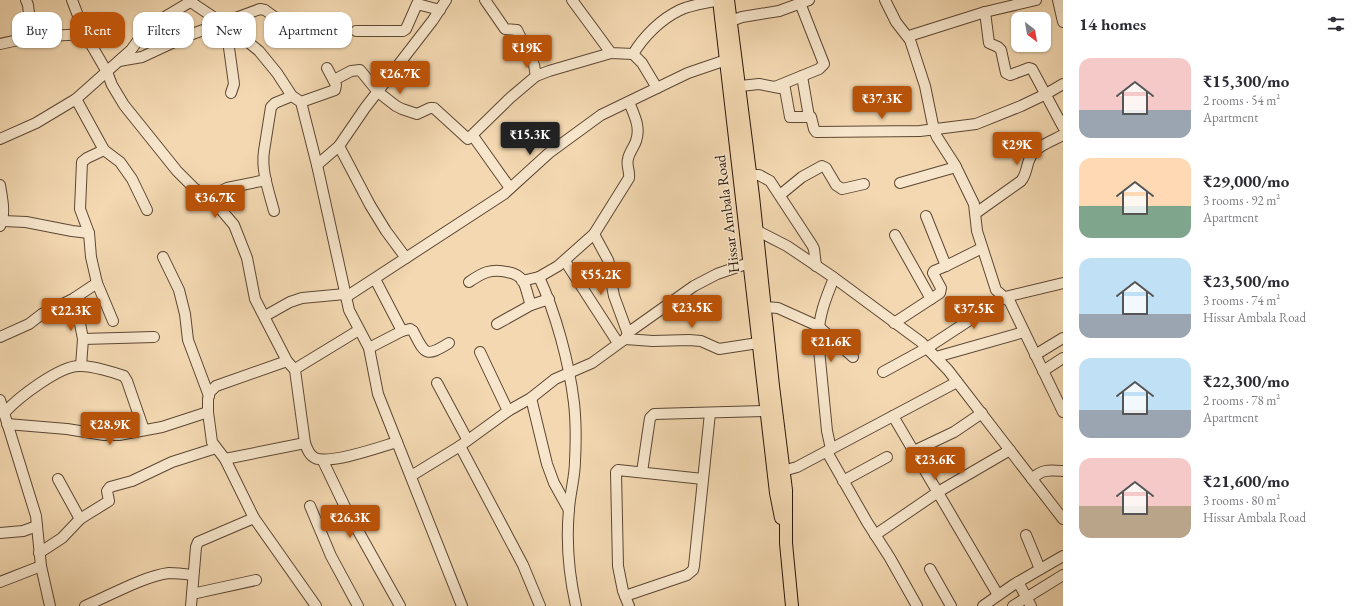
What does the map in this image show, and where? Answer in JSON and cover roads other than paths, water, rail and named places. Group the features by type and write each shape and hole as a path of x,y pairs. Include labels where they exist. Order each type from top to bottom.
{"main road":[{"name":"Hissar Ambala Road","path":"719,0 726,23 734,86 750,175 757,231 786,490 786,543 792,606"},
{"name":"Hissar Ambala Road","path":"726,23 728,0"},
{"name":"Hissar Ambala Road","path":"734,86 744,222 776,493 786,543"}],"street":[{"path":"26,0 29,12"},
{"path":"72,0 77,12"},
{"path":"317,165 339,146 365,108 434,20 446,0"},
{"path":"486,0 505,29 517,30 534,65 536,76"},
{"path":"572,0 611,53"},
{"path":"633,54 642,40 662,22 680,9 701,2 719,0"},
{"path":"885,0 896,22 909,36 925,86 934,130 972,198 976,212 977,231 996,290 1010,302 1043,371 1060,398 1063,412"},
{"path":"909,36 985,12 1036,0"},
{"path":"1058,0 1063,22"},
{"path":"0,139 32,125 76,99 131,50 148,27 189,1 206,12"},
{"path":"726,23 742,18 779,11 804,2 824,64 819,69 775,87"},
{"path":"356,31 403,31 406,29 416,4 440,10"},
{"path":"256,12 263,9 267,12"},
{"path":"976,212 1022,181 1025,177 1030,157 1038,148 1063,134 1046,94 1032,69 1029,68 1008,75 1000,49 989,43 985,12"},
{"path":"119,61 142,57 187,36 202,32"},
{"path":"0,44 12,41"},
{"path":"93,48 107,72 112,86 124,105 170,162 194,188 212,199 234,225 247,258 253,294 287,361 295,369 305,443 310,454 314,458 323,461 397,442"},
{"path":"229,48 234,84 231,93"},
{"path":"255,48 277,73 292,96 301,102 317,165 349,310 369,348 378,394 462,606"},
{"path":"334,80 351,71 360,70 378,92 396,106 416,114 420,114 430,108 434,108 467,139 473,136 510,98 536,76 549,70 611,53 633,54 642,63 657,88"},
{"path":"265,316 290,302 302,298 346,296 375,279 504,194 549,153 601,115 688,73 730,58"},
{"path":"301,102 334,91 336,85 327,68"},
{"path":"802,76 810,117 816,132 934,130 976,124 1021,106 1063,84"},
{"path":"734,86 759,84 785,89 790,117 810,117"},
{"path":"274,211 266,180 263,157 271,107 275,103 292,96"},
{"path":"76,99 104,150 120,162 132,179 147,210"},
{"path":"522,281 539,277 565,261 594,234 629,178 630,174 628,159 636,141 638,123 629,102"},
{"path":"473,136 510,188"},
{"path":"339,146 370,205 386,231 406,258"},
{"path":"104,150 82,162 80,205 89,233 91,257 97,283 113,321"},
{"path":"780,195 802,177 822,166 826,168 836,185 842,190 864,184"},
{"path":"900,183 956,167"},
{"path":"750,175 759,175 770,180 812,245 814,249 816,266"},
{"path":"212,199 220,191 227,188 266,180"},
{"path":"0,185 1,224 26,222 89,233"},
{"path":"926,216 946,266"},
{"path":"744,222 757,231 786,246 834,278 936,357 982,413 1063,519"},
{"path":"594,234 608,260 611,270 612,286 624,339"},
{"path":"895,235 932,298"},
{"path":"894,323 932,298 941,290 933,272 982,248"},
{"path":"163,258 179,290 185,314 188,340 208,396 208,412 212,440 216,448 225,459 254,518 316,606"},
{"path":"565,261 624,339 654,341 701,341 719,349 758,343"},
{"path":"411,476 464,442 508,411 531,398 556,379 590,365 694,286 717,274 749,263"},
{"path":"469,282 484,272 495,270 513,273 522,281 531,305"},
{"path":"539,277 549,299 570,373 574,404 575,462 569,510 570,570 576,606"},
{"path":"834,278 821,312 818,326 829,451 843,481 890,558 917,606"},
{"path":"375,279 402,331"},
{"path":"0,337 29,324 42,314 75,298 97,283"},
{"path":"883,372 926,348 1005,297 1063,283"},
{"path":"75,298 83,339 81,366"},
{"path":"497,324 531,305 549,299"},
{"path":"765,307 778,308 818,326 853,357"},
{"path":"295,369 359,330"},
{"path":"369,348 402,331 412,330 426,352 431,352 449,343"},
{"path":"936,357 1024,332"},
{"path":"83,339 154,337"},
{"path":"1035,355 1063,338"},
{"path":"480,352 508,411"},
{"path":"1043,371 1063,358"},
{"path":"208,396 216,386 287,361"},
{"path":"4,418 14,402 36,385 67,369 81,366 122,375 125,377 144,430"},
{"path":"784,471 797,467 829,451 957,382"},
{"path":"437,383 523,565 540,606"},
{"path":"531,398 547,464 554,483 569,510"},
{"path":"0,400 4,418 36,516 41,566 50,606"},
{"path":"642,472 646,437 651,416 654,414 766,411"},
{"path":"4,418 67,430 104,435 119,435 180,422 208,412"},
{"path":"625,596 687,575 693,570 710,412"},
{"path":"914,451 954,432 982,413"},
{"path":"893,416 998,595"},
{"path":"225,459 305,443"},
{"path":"39,553 62,538 80,519 109,501 110,498 107,490 110,487 132,481 172,462 216,448"},
{"path":"875,535 938,492 1010,450"},
{"path":"843,481 886,457"},
{"path":"323,461 347,511 400,606"},
{"path":"629,606 625,596 618,566 616,472 618,470 703,479"},
{"path":"1032,479 1044,471 1063,471"},
{"path":"58,479 80,519"},
{"path":"310,506 331,556 358,606"},
{"path":"191,606 196,547 198,542 254,518"},
{"path":"0,533 23,531 37,526"},
{"path":"1026,534 1040,570"},
{"path":"983,606 1018,582 1063,556"},
{"path":"0,582 41,566"},
{"path":"930,568 951,606"},
{"path":"85,606 144,580 164,574 177,573 193,575"},
{"path":"1013,606 1029,602 1063,575"},
{"path":"192,594 256,580"},
{"path":"1018,582 1029,602"}]}
